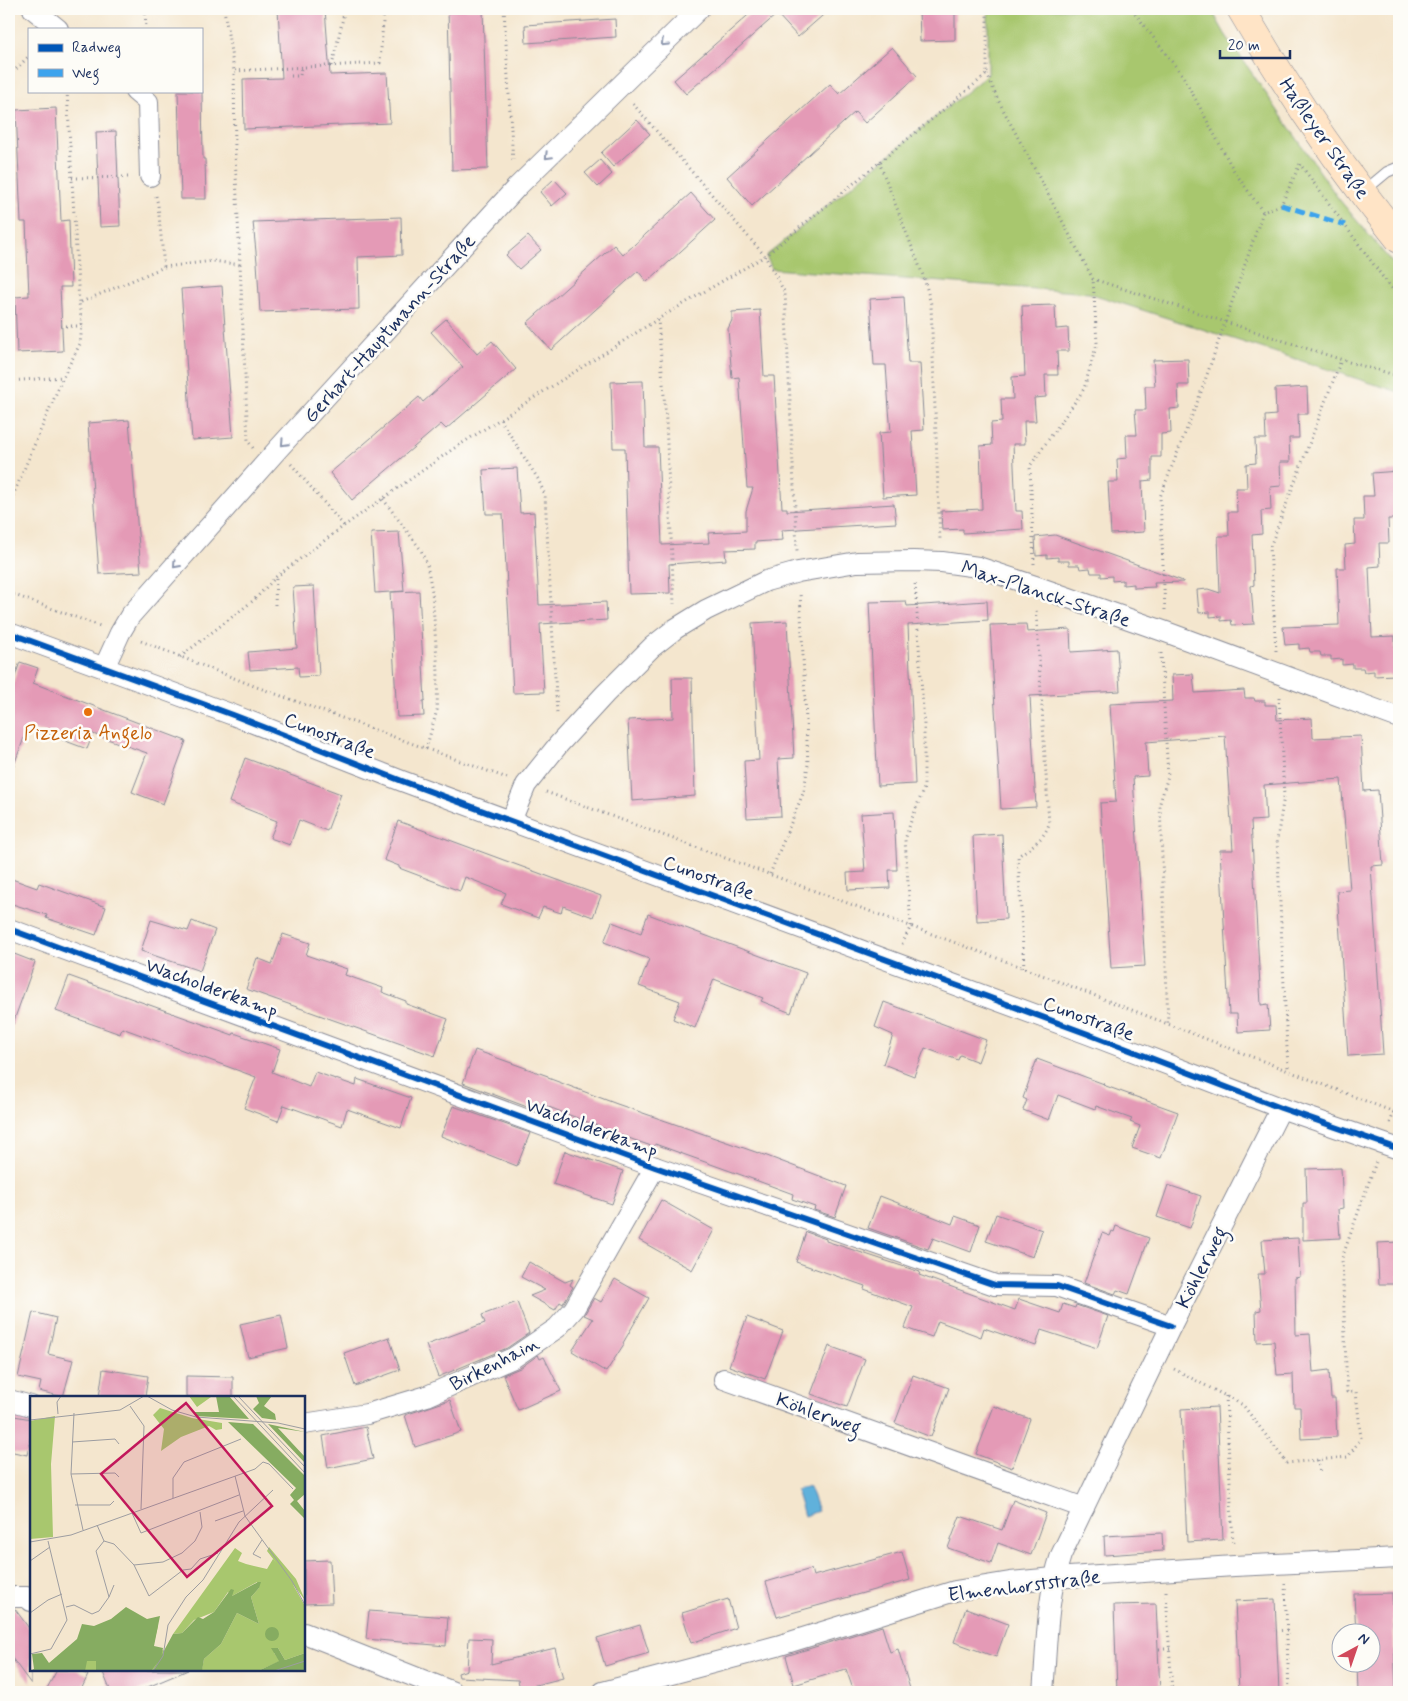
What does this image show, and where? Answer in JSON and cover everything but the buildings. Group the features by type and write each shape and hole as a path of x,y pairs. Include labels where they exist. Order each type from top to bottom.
{"main road":[{"name":"Haßleyer Straße","path":"1241,9 1287,85 1363,192 1399,238"}],"street":[{"path":"33,9 57,28"},
{"name":"Gerhart-Hauptmann-Straße","path":"104,668 130,616 278,449 526,178 699,9"},
{"path":"136,92 148,102 150,176"},
{"name":"Max-Planck-Straße","path":"511,821 526,785 560,744 605,694 652,647 675,629 706,610 766,581 798,572 857,562 913,560 978,567 1166,632 1399,718"},
{"name":"Cunostraße","path":"9,633 233,715 402,781 1088,1034 1281,1108 1391,1146"},
{"name":"Wacholderkamp","path":"9,929 655,1167 995,1285 1057,1286 1172,1326"},
{"name":"Köhlerweg","path":"1044,1692 1047,1622 1054,1578 1061,1555 1155,1360 1281,1108"},
{"name":"Birkenhain","path":"305,1424 367,1414 427,1396 513,1358 557,1328 574,1310 655,1167"},
{"name":"Köhlerweg","path":"724,1378 1084,1508"},
{"path":"9,1400 30,1406"},
{"name":"Elmenhorststraße","path":"603,1692 777,1646 955,1590 1054,1578 1165,1570 1399,1558"},
{"path":"9,1597 27,1597 30,1600"},
{"path":"305,1633 453,1692"}],"lane":[{"path":"1363,192 1388,172 1399,168"}],"path":[{"path":"145,9 146,28"},
{"path":"224,9 234,71 235,152 248,441 264,465"},
{"path":"332,66 345,9"},
{"path":"234,71 380,63 384,9"},
{"path":"504,9 512,161 526,178"},
{"path":"987,9 987,74 998,100 1093,279 1097,343 1084,389 1030,466 1034,586 1048,824 1046,833 1018,856 1024,968"},
{"path":"1133,9 1183,76 1234,171 1263,212"},
{"path":"9,76 28,57"},
{"path":"291,76 300,76 301,67"},
{"path":"180,657 254,600 276,577 453,449 658,319 765,256 987,74"},
{"path":"619,87 765,256 785,293 808,764 804,791 770,874"},
{"path":"9,505 63,377 80,344 82,326 79,303 67,92"},
{"path":"879,162 924,278 931,304 938,505 942,562"},
{"path":"1263,212 1281,205 1300,164 1382,276 1399,296"},
{"path":"72,178 150,176 158,205 164,267"},
{"path":"1168,1024 1160,803 1168,776 1161,650 1166,632 1160,496 1200,395 1263,212"},
{"path":"79,303 164,267 213,261 241,265"},
{"path":"1093,279 1341,360 1399,376"},
{"path":"658,319 666,421 675,629"},
{"path":"61,326 82,326"},
{"path":"1288,1069 1277,840 1284,796 1270,547 1341,360"},
{"path":"9,381 63,377"},
{"path":"500,418 538,478 545,495 560,744"},
{"path":"278,449 344,526"},
{"path":"383,498 421,550 427,565 432,591 438,672 437,710 426,749"},
{"path":"893,963 911,926 905,840 924,788 924,725 913,560"},
{"path":"275,605 276,577"},
{"path":"9,593 101,626"},
{"path":"133,638 254,686 1024,968 1288,1069 1399,1114"},
{"path":"1155,1360 1243,1405 1288,1463 1348,1457 1361,1438 1356,1392 1347,1392 1342,1258 1391,1146 1394,1112"},
{"path":"1226,1396 1234,1566"},
{"path":"1318,1460 1320,1474"},
{"path":"1284,1564 1290,1692"},
{"path":"1165,1570 1172,1692"},
{"path":"1276,1631 1287,1630"},
{"path":"1394,1636 1399,1636"},
{"path":"1159,1649 1170,1649"}],"green space":[{"path":"988,9 1211,9 1225,34 1338,198 1399,271 1399,392 1089,293 772,269 766,256 988,74"}],"water":[{"path":"809,1486 818,1511 804,1516 796,1490"}],"marked path":[{"path":"1281,205 1345,225"}],"cycle path":[{"path":"9,633 233,715 402,781 1088,1034 1281,1108 1399,1149"},
{"path":"9,929 655,1167 995,1285 1057,1286 1171,1326"}],"place":[{"name":"Pizzeria Angelo","path":"88,712"}]}
